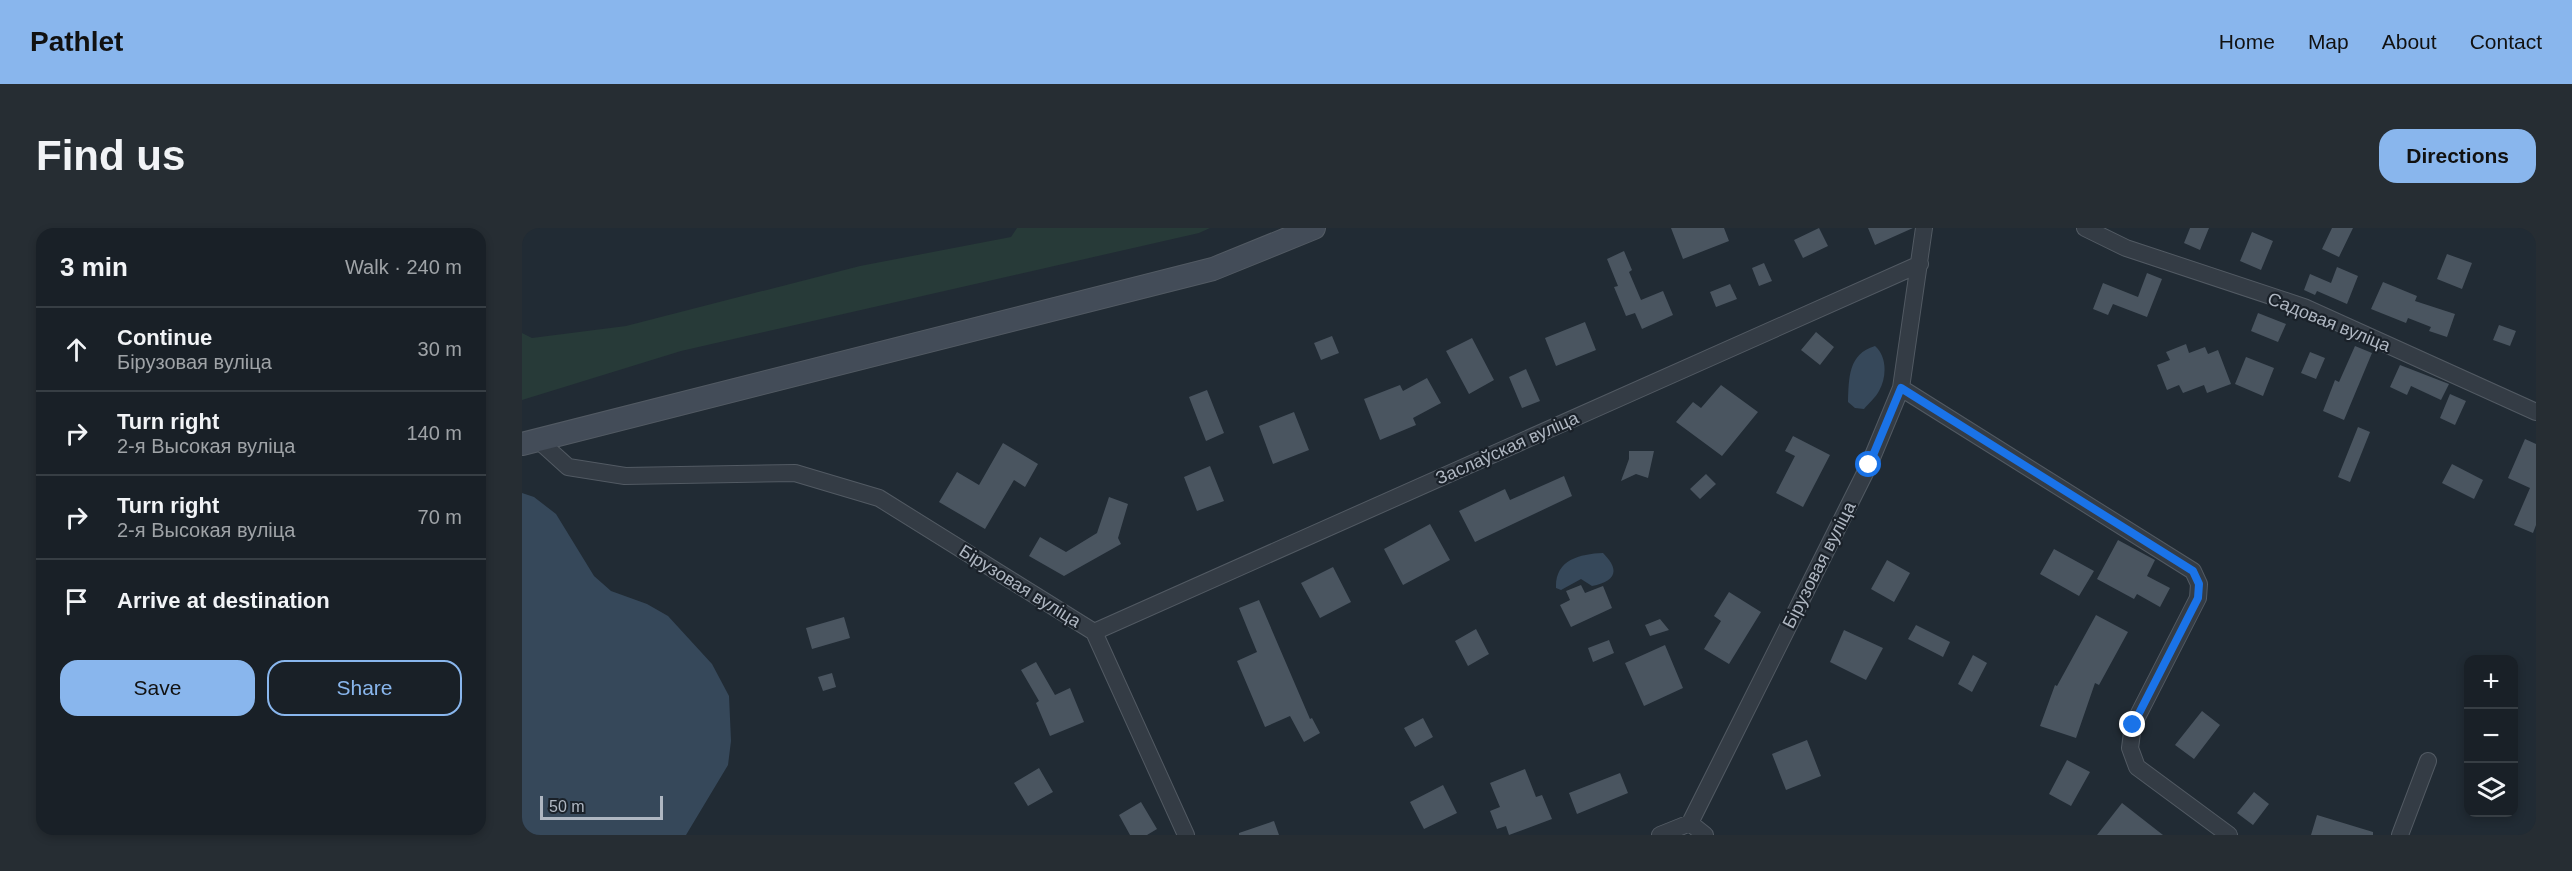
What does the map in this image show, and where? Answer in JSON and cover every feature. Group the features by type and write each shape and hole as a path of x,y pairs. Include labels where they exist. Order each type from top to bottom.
{"main road":[{"path":"530,441 1213,269 1314,228"}],"street":[{"name":"Бірузовая вуліца","path":"1690,823 1869,465 1901,388 1924,228"},
{"name":"Садовая вуліца","path":"2085,228 2136,252 2304,307 2536,412"},
{"name":"Заслаўская вуліца","path":"1094,632 1920,264"},
{"path":"1901,388 2193,571 2199,584 2198,598 2133,725 2130,748 2137,767 2229,835"},
{"name":"Бірузовая вуліца","path":"530,441 568,467 625,476 795,473 879,498 1094,632 1186,835"},
{"path":"2400,835 2427,761"},
{"path":"1660,835 1690,823 1705,835"}],"green space":[{"path":"1017,228 1210,228 1199,233 681,351 522,400 522,333 532,338 626,326 860,266 1011,237"}],"water":[{"path":"1875,346 1884,361 1882,385 1864,409 1855,408 1848,402 1852,368 1860,355"},
{"path":"522,493 534,497 556,514 594,576 611,591 647,604 668,616 712,664 729,696 731,741 728,765 686,835 522,835"},
{"path":"1603,553 1609,559 1613,570 1613,574 1606,581 1592,586 1581,579 1561,590 1556,588 1560,571 1570,560"}],"building":[{"path":"1671,228 1724,228 1729,241 1683,259"},
{"path":"1819,228 1828,246 1803,258 1794,240"},
{"path":"1868,228 1913,228 1875,245"},
{"path":"2190,228 2209,228 2200,250 2184,243"},
{"path":"2332,228 2353,228 2339,257 2322,249"},
{"path":"2252,232 2273,241 2261,270 2240,261"},
{"path":"1624,251 1632,270 1629,272 1641,300 1663,291 1673,315 1642,329 1635,313 1626,316 1614,287 1618,286 1607,259"},
{"path":"2447,254 2472,263 2462,289 2437,279"},
{"path":"1764,263 1772,281 1759,286 1752,268"},
{"path":"2337,267 2358,276 2347,304 2317,291 2315,295 2304,290 2310,274 2331,283"},
{"path":"2147,273 2162,279 2147,317 2113,304 2108,315 2093,309 2103,283 2138,297"},
{"path":"2383,282 2417,296 2415,301 2455,314 2447,337 2429,331 2431,327 2408,318 2406,323 2371,309"},
{"path":"1730,284 1737,299 1716,307 1710,292"},
{"path":"2258,313 2286,324 2278,342 2251,331"},
{"path":"1585,322 1596,350 1556,366 1545,338"},
{"path":"2499,325 2516,331 2510,346 2493,340"},
{"path":"1816,332 1834,347 1820,365 1801,350"},
{"path":"1332,336 1339,353 1321,360 1314,343"},
{"path":"1472,338 1494,380 1469,394 1446,351"},
{"path":"2186,344 2189,353 2205,347 2208,354 2218,350 2231,384 2207,393 2204,385 2183,393 2179,385 2167,390 2157,365 2170,360 2166,352"},
{"path":"2355,346 2372,353 2344,420 2323,411 2335,380 2339,382"},
{"path":"2310,352 2325,358 2316,379 2301,373"},
{"path":"2246,357 2274,368 2263,396 2235,384"},
{"path":"2400,365 2449,384 2441,400 2411,386 2407,395 2390,387"},
{"path":"1526,369 1540,401 1522,408 1509,377"},
{"path":"1427,378 1441,403 1413,418 1416,425 1380,440 1364,399 1400,385 1403,391"},
{"path":"1721,385 1758,412 1722,456 1676,422 1693,402 1701,408"},
{"path":"1207,390 1224,433 1206,441 1189,397"},
{"path":"2450,394 2466,401 2455,425 2440,418"},
{"path":"1294,412 1309,450 1273,464 1259,426"},
{"path":"2358,427 2370,432 2350,482 2338,477"},
{"path":"1793,436 1830,455 1803,507 1776,493 1795,456 1785,451"},
{"path":"2525,439 2536,444 2536,525 2533,533 2514,525 2530,488 2508,478"},
{"path":"1003,443 1038,464 1025,487 1014,480 985,529 939,502 957,472 979,485"},
{"path":"1629,451 1654,451 1648,478 1636,474 1621,481 1629,459"},
{"path":"2452,464 2483,480 2474,499 2442,483"},
{"path":"1210,466 1224,501 1197,511 1184,477"},
{"path":"1706,474 1716,484 1700,499 1690,489"},
{"path":"1564,476 1572,496 1475,542 1459,511 1505,489 1510,500"},
{"path":"1109,497 1128,504 1118,538 1121,544 1064,576 1029,556 1040,537 1066,552 1097,533"},
{"path":"1430,524 1450,560 1403,585 1384,549"},
{"path":"2118,540 2155,560 2147,576 2170,588 2160,607 2137,594 2134,599 2097,579"},
{"path":"2054,549 2094,571 2079,596 2040,574"},
{"path":"1887,560 1910,573 1894,602 1871,589"},
{"path":"1333,567 1351,602 1320,618 1301,583"},
{"path":"1581,585 1585,593 1603,586 1612,608 1571,627 1560,605 1570,600 1566,591"},
{"path":"1729,592 1761,612 1729,664 1704,649 1721,621 1714,616"},
{"path":"1259,600 1310,719 1312,718 1320,733 1304,742 1290,716 1265,727 1237,661 1257,652 1239,608"},
{"path":"2096,615 2128,632 2099,685 2095,683 2076,738 2040,726 2055,685 2057,686"},
{"path":"844,617 850,638 812,649 806,628"},
{"path":"1660,619 1669,630 1650,636 1645,625"},
{"path":"1916,625 1950,642 1943,657 1908,639"},
{"path":"1476,629 1489,654 1468,666 1455,641"},
{"path":"1844,630 1883,648 1866,680 1830,662"},
{"path":"1609,640 1614,653 1593,662 1588,648"},
{"path":"1665,645 1683,688 1644,706 1625,663"},
{"path":"1973,655 1987,663 1972,692 1958,684"},
{"path":"1036,662 1055,695 1070,688 1084,722 1050,736 1036,703 1039,701 1021,670"},
{"path":"832,673 836,687 823,691 818,677"},
{"path":"2202,711 2220,725 2194,759 2175,745"},
{"path":"1423,718 1433,737 1415,747 1404,728"},
{"path":"1807,740 1821,776 1786,790 1772,754"},
{"path":"2067,760 2090,772 2071,806 2049,794"},
{"path":"1039,768 1053,792 1028,806 1014,783"},
{"path":"1525,769 1536,797 1542,795 1552,819 1509,835 1506,826 1497,829 1490,811 1500,807 1490,783"},
{"path":"1620,773 1628,793 1577,814 1569,793"},
{"path":"1443,785 1457,813 1424,829 1410,802"},
{"path":"2254,792 2269,804 2253,825 2237,813"},
{"path":"1141,802 1157,829 1147,835 1130,835 1119,815"},
{"path":"2122,803 2163,835 2097,835"},
{"path":"2317,815 2373,832 2373,835 2311,835"},
{"path":"1274,821 1279,835 1239,835 1239,833"}],"route":[{"path":"1869,465 1901,388 2181,561 2193,571 2199,584 2198,598 2133,725"}]}
